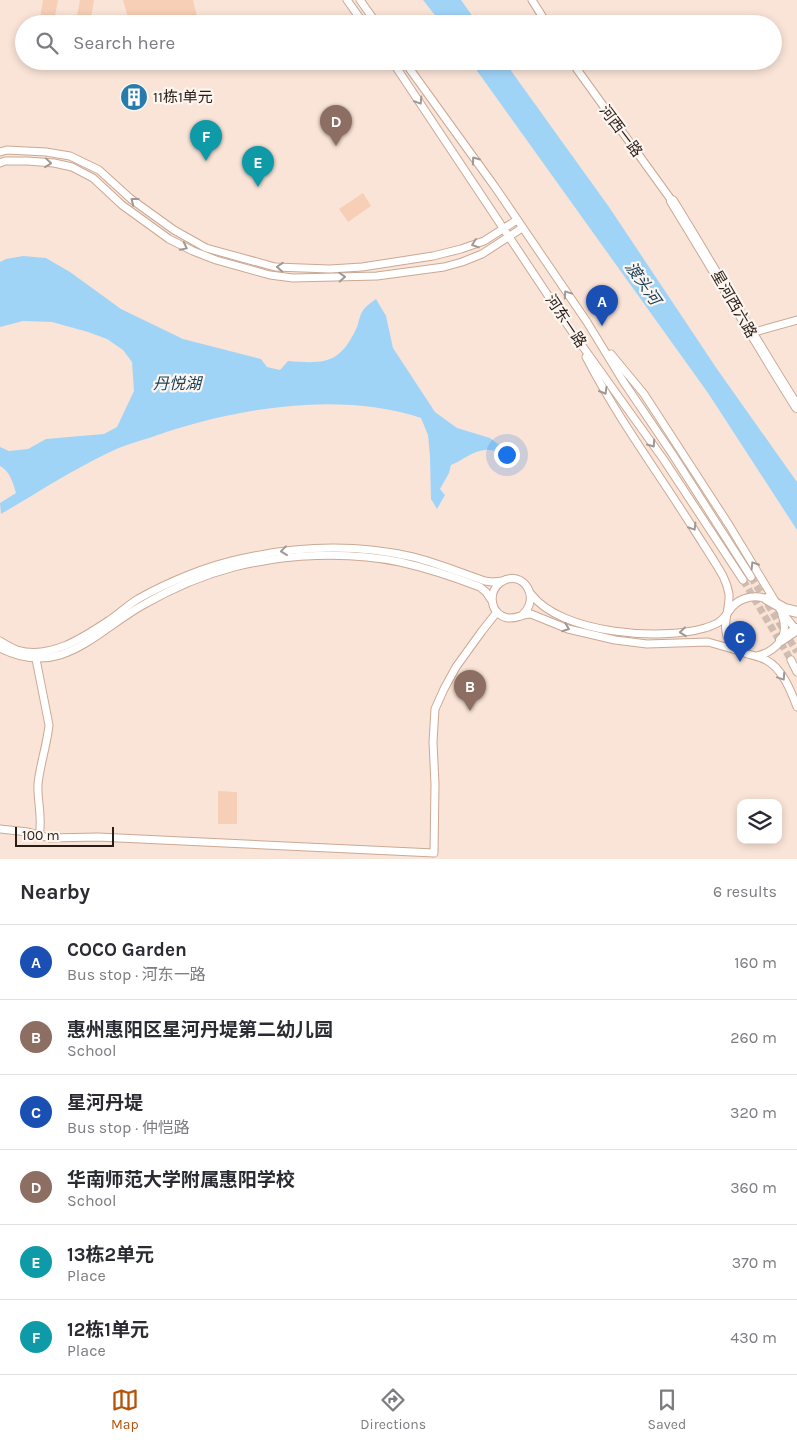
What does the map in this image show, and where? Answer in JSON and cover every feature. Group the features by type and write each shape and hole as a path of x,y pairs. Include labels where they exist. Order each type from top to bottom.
{"street":[{"path":"347,0 358,15"},
{"path":"360,0 371,15"},
{"path":"532,0 541,15"},
{"name":"河东一路","path":"398,70 503,229 664,460 743,580"},
{"name":"河东一路","path":"410,70 495,187 594,334 752,577"},
{"name":"河西一路","path":"577,70 672,201"},
{"path":"0,152 7,150 46,152 70,156 99,170 152,214 174,230 206,248 275,267 330,269 392,263 461,249 484,241 517,220"},
{"path":"0,163 6,161 27,161 54,163 72,167 93,178 122,205 169,239 216,260 270,275 293,278 376,276 462,262 482,254 522,228"},
{"name":"星河西六路","path":"672,201 797,407"},
{"path":"751,333 797,320"},
{"path":"573,332 604,391 722,575 728,590 729,601 725,624 726,633 730,643 737,650"},
{"path":"594,334 644,394 729,525 779,608 797,630 781,640"},
{"path":"0,648 13,655 26,658 64,647 111,619 137,600 178,580 238,559 284,551 312,549 362,550 392,554 414,558 485,581 517,580 523,583 538,603 565,618 598,628 634,634 691,631 720,622 732,607 748,597 767,599 779,608 797,612"},
{"path":"0,641 15,649 35,655 58,656 69,652 112,626 142,605 179,587 234,567 313,555 376,558 420,567 480,587 486,592 497,612 508,618 528,614 536,615 568,629 615,640 647,644 708,642 737,650 746,655 756,656 767,660 775,667 791,691 797,706"},
{"path":"492,601 494,588 503,581"},
{"path":"521,616 530,606 530,593"},
{"path":"756,656 766,654 775,648 781,640 784,620 779,608"},
{"path":"0,829 10,829 49,838 98,837 434,853 435,784 433,742 435,709 456,667 497,612"},
{"path":"35,655 49,725 38,783 41,819 39,836"},
{"path":"791,660 797,672"}],"shaded area":[{"path":"43,0 58,0 55,15 40,15"},
{"path":"80,0 94,0 92,15 77,15"},
{"path":"123,0 193,0 197,15 127,15"},
{"path":"363,193 371,206 348,222 339,209"},
{"path":"218,791 237,792 237,824 218,824"}],"water":[{"path":"423,0 461,0 472,15 435,15"},
{"name":"渡头河","path":"476,70 510,70 609,207 717,369 797,482 797,530 708,393"},
{"name":"丹悦湖","path":"23,256 46,258 70,272 121,309 183,339 261,359 267,367 280,370 288,361 322,361 337,355 351,339 363,311 376,299 386,316 393,348 435,412 457,428 490,438 503,448 506,454 485,450 472,454 451,465 449,473 440,489 445,495 437,509 431,499 428,435 421,418 389,410 354,405 319,404 284,407 214,419 124,446 82,466 1,514 0,503 16,493 9,474 0,466 0,447 9,451 28,449 46,439 104,434 117,427 134,391 132,362 123,350 107,339 52,322 23,321 0,327 0,262"}],"tunnel":[{"path":"751,577 797,652"},
{"path":"743,580 791,660"}],"place":[{"name":"11栋1单元","path":"134,97"},
{"name":"华南师范大学附属惠阳学校","path":"336,146"},
{"name":"12栋1单元","path":"206,161"},
{"name":"13栋2单元","path":"258,187"},
{"name":"COCO Garden","path":"602,326"},
{"name":"星河丹堤","path":"740,662"},
{"name":"惠州惠阳区星河丹堤第二幼儿园","path":"470,711"}]}
